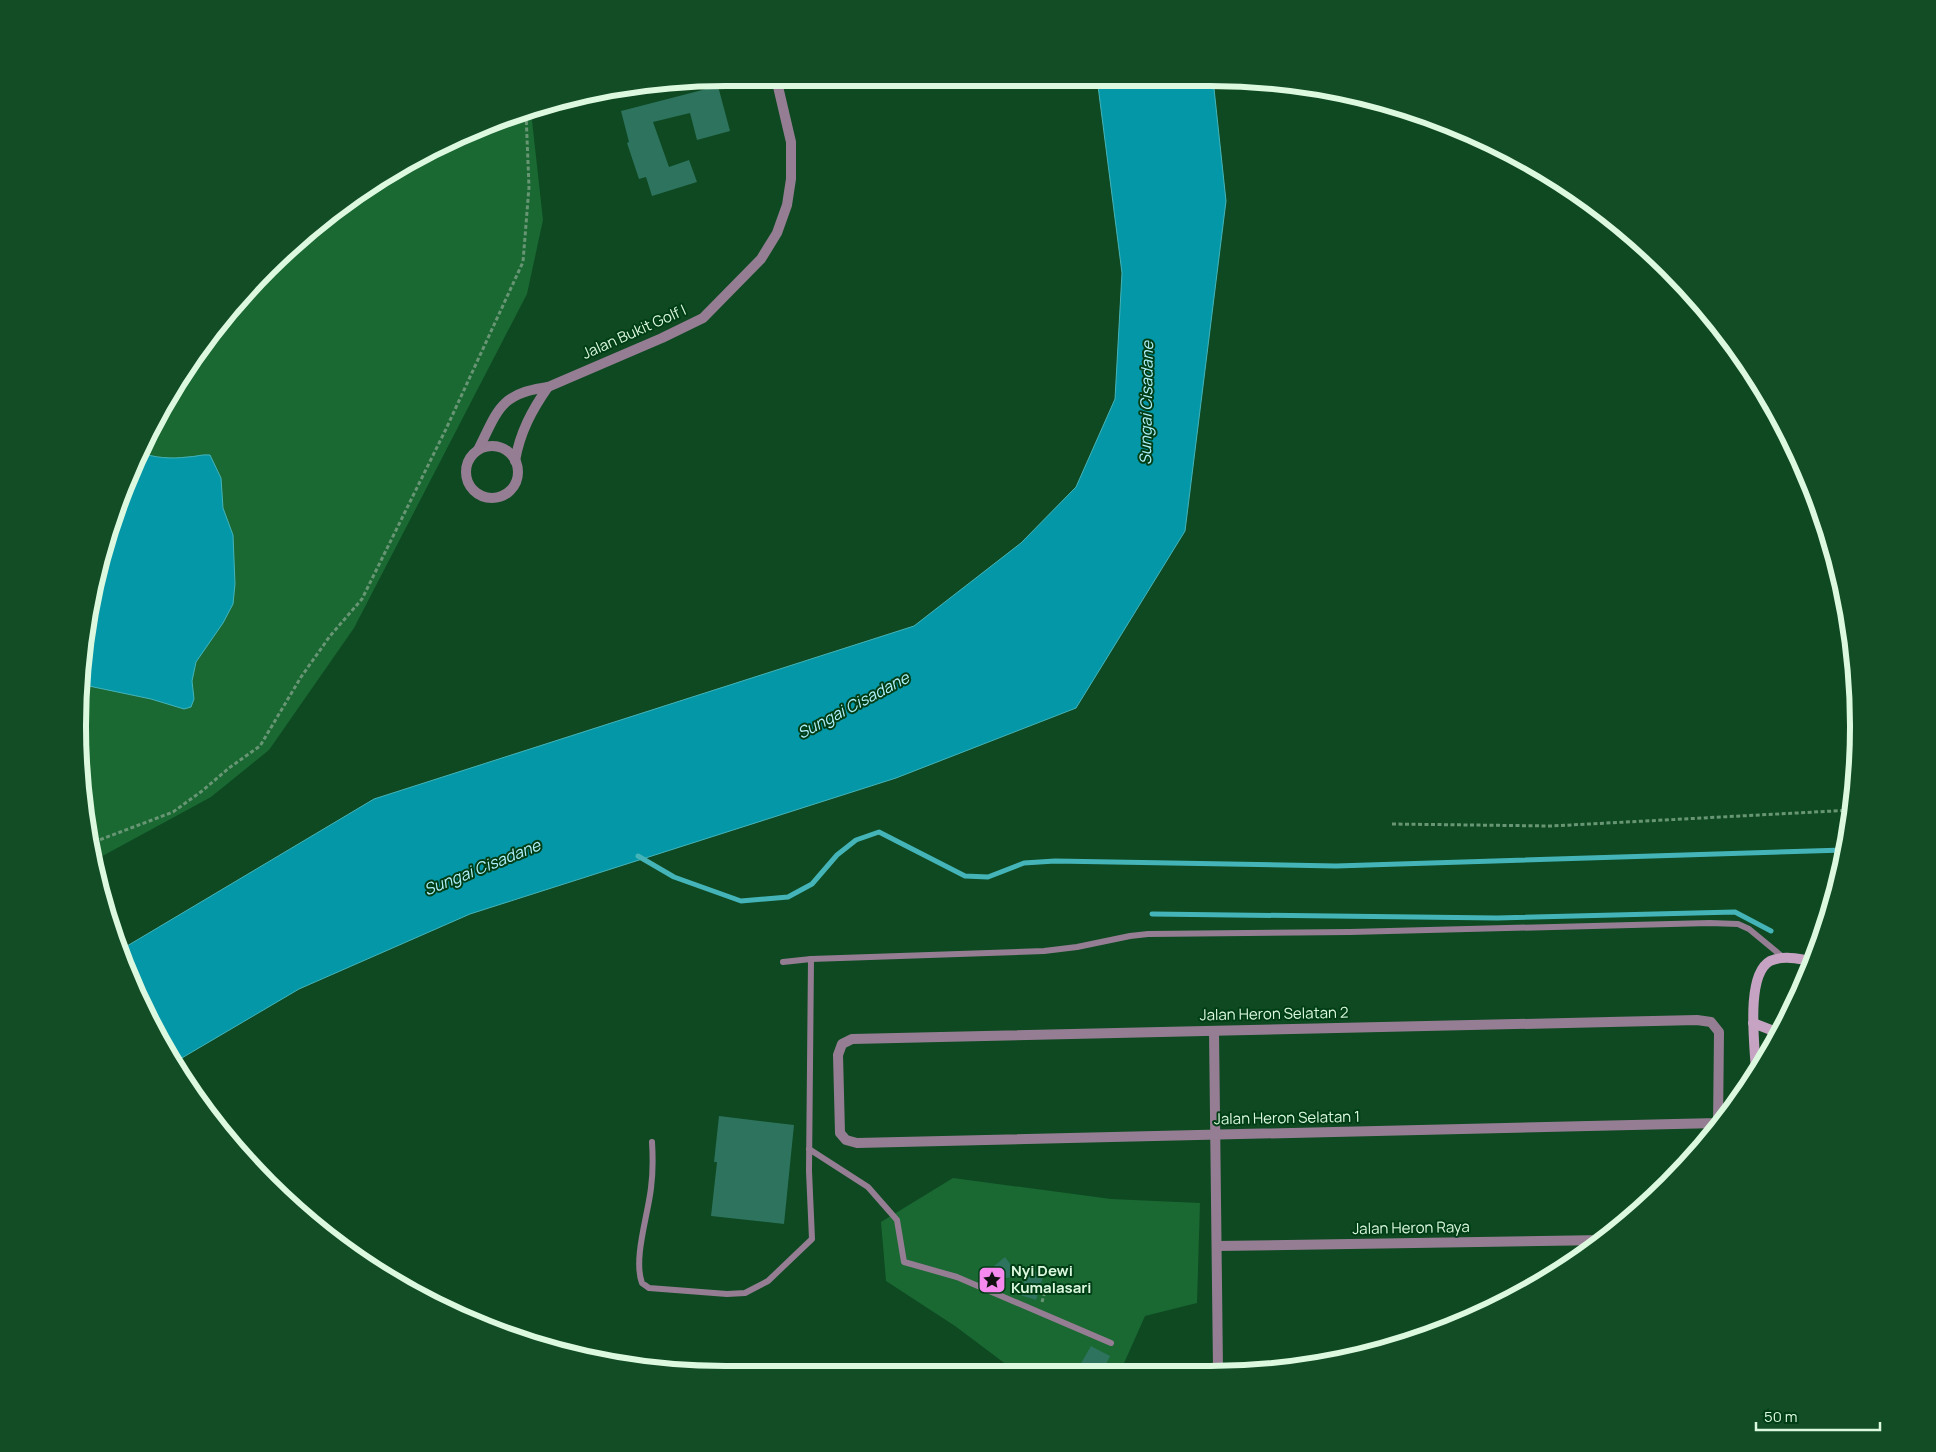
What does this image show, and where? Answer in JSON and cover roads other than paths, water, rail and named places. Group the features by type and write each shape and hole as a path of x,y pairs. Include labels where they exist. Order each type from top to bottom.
{"main road":[{"path":"1755,1060 1753,1023 1756,985 1765,965 1784,958 1805,961"},
{"path":"1753,1023 1773,1030"}],"street":[{"name":"Jalan Bukit Golf I","path":"548,387 525,424 517,447 515,461 518,469 517,478 508,492 500,497 491,498 475,492 466,478 467,462 478,450 496,414 510,397 529,389 548,387 662,338 703,318 761,259 777,233 787,206 791,180 791,142 778,86"},
{"path":"478,450 486,446 503,448 510,453 515,461"},
{"name":"Jalan Heron Selatan 2","path":"857,1143 846,1140 840,1133 838,1055 842,1044 852,1039 1696,1020 1711,1022 1719,1032 1718,1115"},
{"path":"1214,1031 1218,1366"},
{"name":"Jalan Heron Selatan 1","path":"857,1143 1711,1124"},
{"name":"Jalan Heron Raya","path":"1217,1246 1590,1240"}],"lane":[{"path":"783,962 811,959 1044,951 1148,934 1350,932 1710,923 1738,924 1749,929 1784,958"},
{"path":"652,1142 651,1189 638,1266 642,1283 649,1288 727,1294 745,1293 768,1281 812,1239 810,1149 811,959"},
{"path":"810,1149 868,1187 897,1220 904,1262 957,1277 1111,1342"}],"water":[{"name":"Sungai Cisadane","path":"1098,86 1214,86 1226,201 1185,531 1076,708 896,778 470,914 299,989 180,1059 152,1009 126,947 374,799 914,626 1021,543 1076,487 1115,399 1122,273"},
{"path":"147,454 169,458 210,455 221,478 223,508 233,535 235,584 233,604 223,623 196,662 192,681 194,699 191,707 184,709 151,699 88,686 92,642 108,560 120,520"}],"waterway":[{"path":"638,856 674,877 741,901 788,897 812,884 837,855 856,840 879,832 965,876 988,877 1024,863 1055,861 1336,866 1837,850"},
{"path":"1152,914 1497,918 1735,912 1771,931"}],"place":[{"name":"Nyi Dewi Kumalasari","path":"992,1280"}]}
